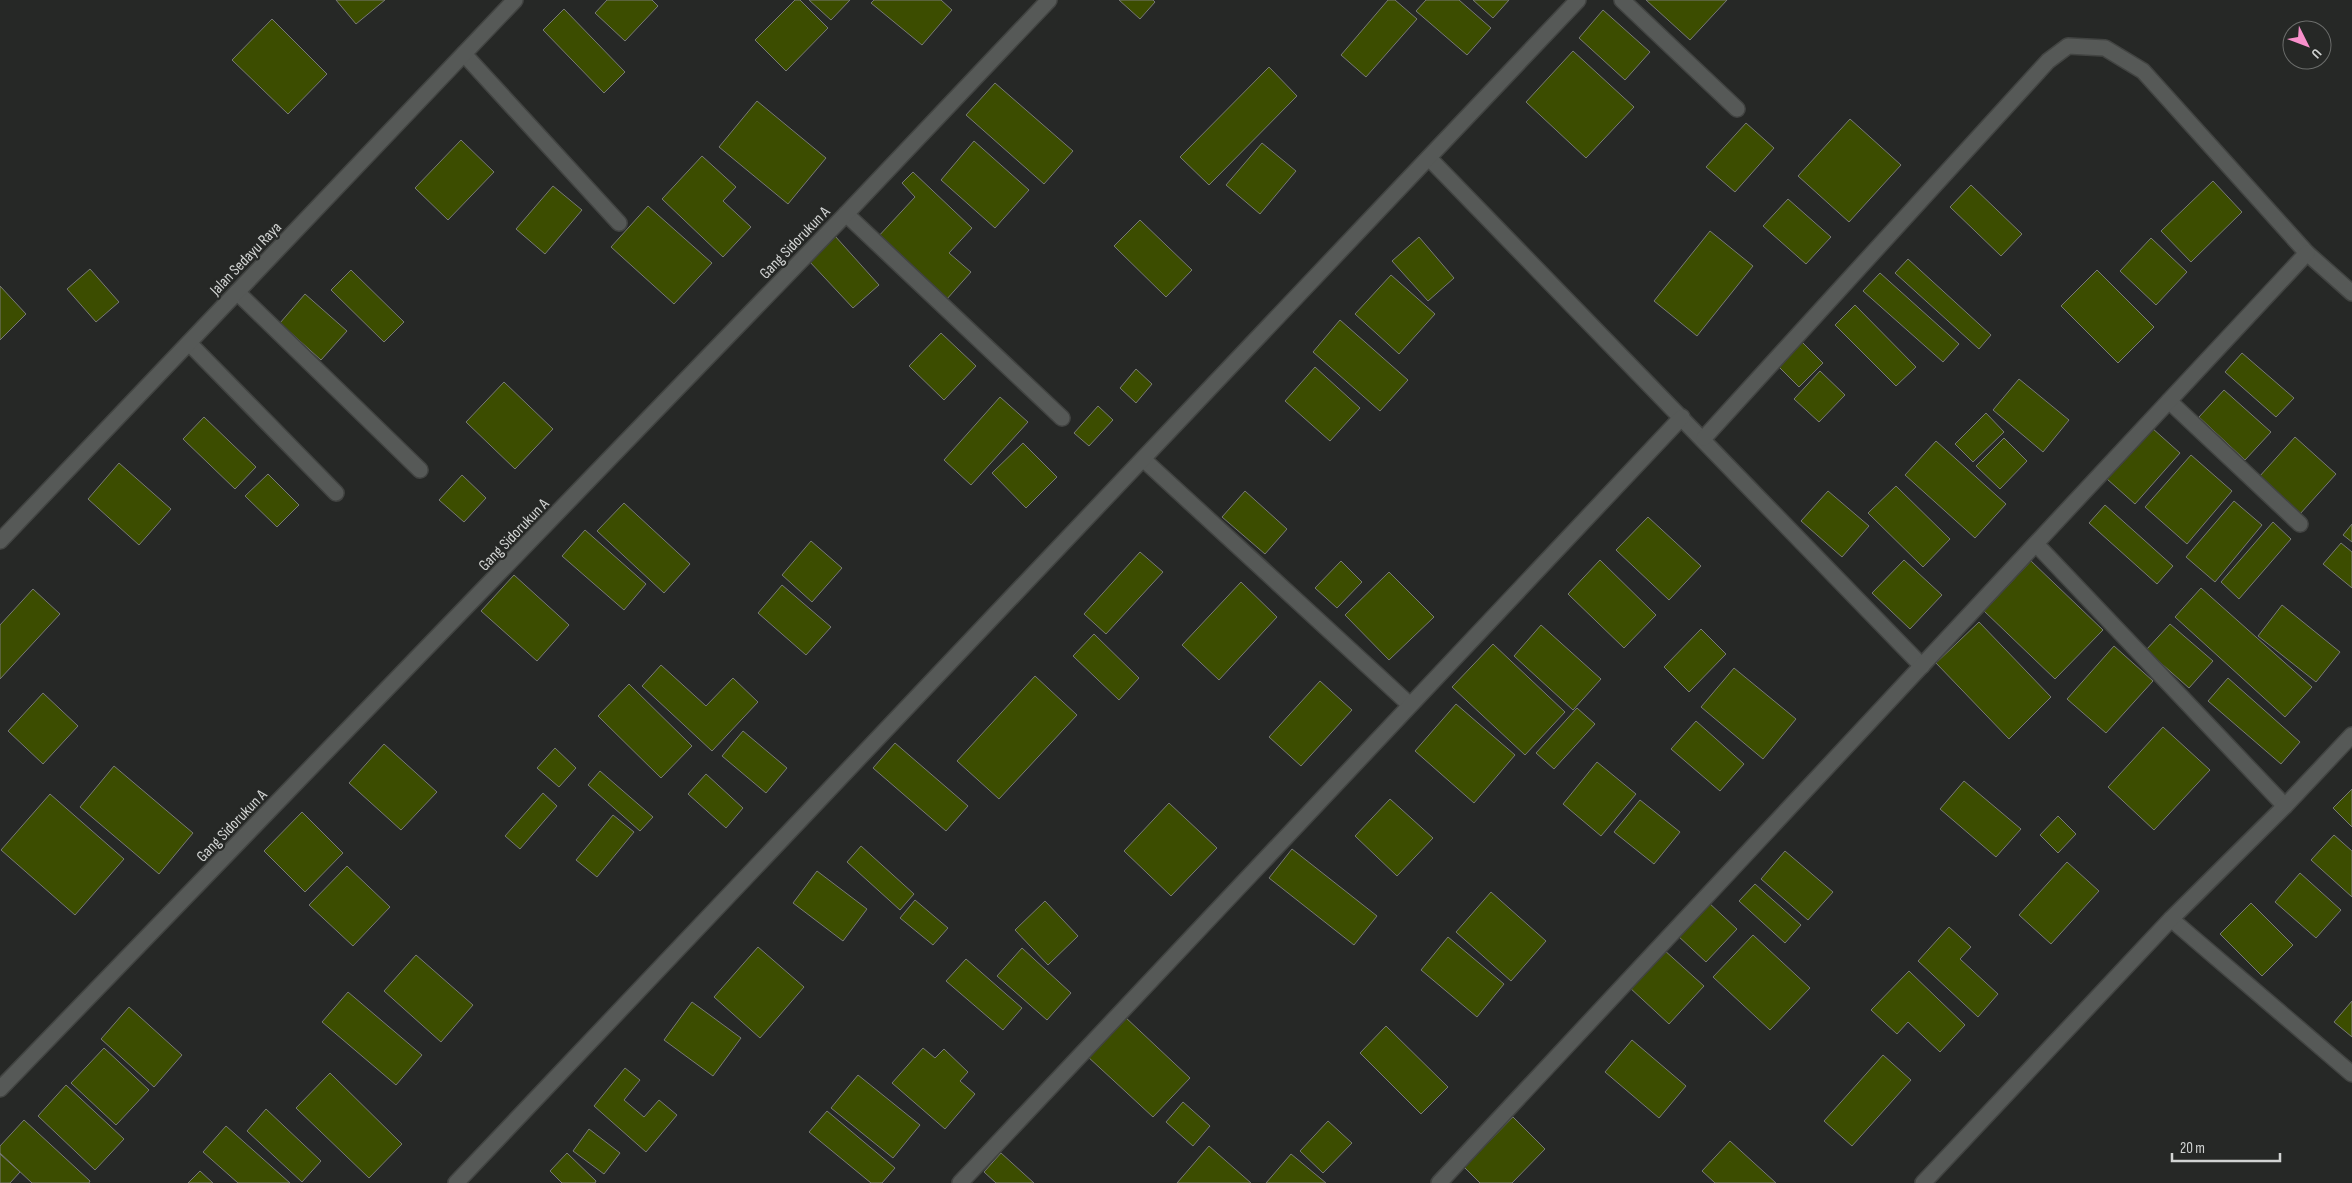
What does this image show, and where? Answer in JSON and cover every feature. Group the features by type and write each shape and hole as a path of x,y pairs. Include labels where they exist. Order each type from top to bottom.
{"street":[{"name":"Jalan Sedayu Raya","path":"0,541 515,0"},
{"name":"Gang Sidorukun A","path":"0,1089 846,214 1049,0"},
{"path":"456,1183 1578,0"},
{"path":"1622,0 1737,109"},
{"path":"1704,438 2048,61 2068,46 2105,48 2144,71 2307,253 2349,284"},
{"path":"464,54 618,223"},
{"path":"1428,158 1704,438 1922,666"},
{"path":"846,214 1062,418"},
{"path":"1439,1183 2307,253"},
{"path":"237,292 420,470"},
{"path":"188,343 336,493"},
{"path":"2169,401 2300,524"},
{"path":"960,1183 1682,417"},
{"path":"1143,459 1410,705"},
{"path":"2036,544 2285,806"},
{"path":"1924,1183 2171,919 2285,806 2352,735"},
{"path":"2171,919 2352,1074"}],"building":[{"path":"336,0 385,0 356,24"},
{"path":"607,0 652,0 658,6 625,41 595,13"},
{"path":"795,0 800,0 828,28 786,71 755,40"},
{"path":"809,0 850,0 831,20"},
{"path":"874,0 941,0 952,10 922,45 871,3"},
{"path":"1119,0 1153,0 1155,2 1140,19"},
{"path":"1388,0 1395,0 1417,19 1366,77 1341,55"},
{"path":"1426,0 1459,0 1491,28 1467,55 1416,11"},
{"path":"1473,0 1509,0 1493,18"},
{"path":"1646,0 1727,0 1690,40"},
{"path":"564,9 625,72 604,93 543,30"},
{"path":"1603,10 1650,52 1625,80 1579,38"},
{"path":"272,19 327,74 288,114 232,60"},
{"path":"1573,51 1634,107 1586,158 1526,102"},
{"path":"1269,67 1297,96 1209,185 1180,157"},
{"path":"995,83 1073,151 1044,184 966,115"},
{"path":"757,101 826,158 788,204 719,147"},
{"path":"1850,119 1901,165 1849,222 1798,176"},
{"path":"1746,123 1774,148 1735,192 1706,167"},
{"path":"461,140 494,172 448,220 415,188"},
{"path":"974,141 1029,190 995,228 941,180"},
{"path":"1262,143 1296,171 1260,214 1226,185"},
{"path":"702,156 736,187 723,201 751,227 723,257 662,199"},
{"path":"913,172 972,228 949,253 971,272 946,300 876,239 915,197 902,183"},
{"path":"2213,181 2242,212 2191,262 2161,231"},
{"path":"1971,185 2022,234 2001,256 1950,207"},
{"path":"553,186 582,210 545,254 516,229"},
{"path":"1788,199 1831,237 1806,264 1763,226"},
{"path":"648,206 712,263 674,304 611,247"},
{"path":"1140,220 1192,270 1166,297 1114,246"},
{"path":"1710,231 1753,266 1697,336 1654,301"},
{"path":"835,236 879,285 853,308 809,261"},
{"path":"1419,237 1454,278 1428,301 1392,261"},
{"path":"2151,238 2187,272 2156,305 2120,271"},
{"path":"1908,259 1991,335 1979,349 1895,273"},
{"path":"90,269 119,302 96,322 67,289"},
{"path":"351,270 404,322 384,342 331,290"},
{"path":"2097,270 2154,327 2118,363 2061,306"},
{"path":"1880,273 1959,344 1943,362 1863,291"},
{"path":"1391,275 1435,314 1399,354 1355,314"},
{"path":"0,286 26,314 0,340"},
{"path":"305,294 347,331 321,360 280,323"},
{"path":"1855,305 1916,367 1896,386 1835,325"},
{"path":"1340,320 1408,380 1380,411 1313,352"},
{"path":"941,333 976,366 944,400 909,366"},
{"path":"1801,341 1823,363 1799,387 1777,365"},
{"path":"2242,353 2294,398 2276,417 2225,372"},
{"path":"1315,367 1360,408 1330,441 1285,401"},
{"path":"1136,369 1152,384 1136,403 1120,388"},
{"path":"1820,371 1845,395 1819,422 1794,399"},
{"path":"2019,379 2069,420 2043,452 1993,410"},
{"path":"504,382 553,429 515,469 466,422"},
{"path":"2224,390 2271,432 2245,460 2199,417"},
{"path":"1000,397 1028,422 971,485 944,460"},
{"path":"1098,406 1113,420 1089,446 1074,433"},
{"path":"1986,413 2004,432 1973,462 1955,444"},
{"path":"204,417 256,467 235,489 183,439"},
{"path":"2152,428 2180,453 2135,504 2107,479"},
{"path":"2295,437 2336,474 2300,514 2259,477"},
{"path":"2004,438 2027,461 2000,489 1976,466"},
{"path":"1936,441 2006,504 1975,538 1905,475"},
{"path":"1023,443 1057,477 1026,508 992,473"},
{"path":"2191,455 2232,491 2187,544 2145,507"},
{"path":"119,463 171,509 139,545 88,499"},
{"path":"268,474 299,505 277,527 245,496"},
{"path":"462,475 486,498 464,522 439,500"},
{"path":"1896,486 1950,539 1923,567 1868,513"},
{"path":"1245,491 1287,529 1265,554 1222,517"},
{"path":"1828,491 1869,526 1842,557 1801,521"},
{"path":"2234,501 2262,525 2215,582 2186,557"},
{"path":"624,503 690,564 664,593 597,531"},
{"path":"2105,505 2173,566 2157,584 2089,523"},
{"path":"1648,517 1701,566 1669,600 1616,550"},
{"path":"2273,522 2291,539 2239,599 2221,582"},
{"path":"2352,524 2352,542 2343,535"},
{"path":"585,530 646,584 624,610 562,556"},
{"path":"811,541 842,568 812,602 782,575"},
{"path":"2341,543 2352,552 2352,588 2323,564"},
{"path":"1140,552 1163,572 1106,634 1084,614"},
{"path":"1600,560 1656,615 1624,648 1568,594"},
{"path":"1904,560 1942,595 1910,629 1872,593"},
{"path":"1341,561 1362,582 1337,608 1315,588"},
{"path":"2031,561 2103,630 2055,679 1984,611"},
{"path":"1389,572 1434,617 1389,660 1345,615"},
{"path":"514,575 569,625 537,661 481,611"},
{"path":"1241,582 1277,617 1219,680 1182,645"},
{"path":"782,585 831,627 806,655 758,613"},
{"path":"2201,588 2312,687 2285,717 2175,617"},
{"path":"33,589 60,614 0,679 0,625"},
{"path":"2282,605 2340,652 2316,682 2258,636"},
{"path":"1979,622 2051,697 2009,739 1936,663"},
{"path":"2170,624 2213,661 2189,688 2146,650"},
{"path":"1541,625 1601,679 1573,710 1514,656"},
{"path":"1701,629 1726,654 1689,692 1664,667"},
{"path":"1094,634 1139,678 1119,700 1073,656"},
{"path":"1493,644 1565,712 1525,755 1452,687"},
{"path":"2114,646 2153,681 2106,733 2067,699"},
{"path":"661,665 706,706 733,678 758,702 712,751 642,686"},
{"path":"1734,668 1796,719 1763,759 1701,707"},
{"path":"1035,676 1077,715 999,799 957,761"},
{"path":"2228,678 2300,742 2281,764 2208,701"},
{"path":"1320,681 1352,710 1301,766 1269,737"},
{"path":"629,684 692,746 661,778 598,716"},
{"path":"43,693 78,726 43,764 8,731"},
{"path":"1456,704 1515,755 1474,803 1415,751"},
{"path":"1577,708 1595,724 1554,769 1536,753"},
{"path":"1696,721 1744,764 1720,791 1671,749"},
{"path":"2163,727 2210,770 2154,830 2108,787"},
{"path":"743,731 787,768 766,793 722,756"},
{"path":"895,743 968,806 946,831 873,768"},
{"path":"384,744 437,792 401,830 349,783"},
{"path":"555,748 576,768 559,787 537,768"},
{"path":"1597,762 1636,794 1601,836 1563,804"},
{"path":"114,766 193,833 159,874 80,807"},
{"path":"600,771 653,817 640,831 588,785"},
{"path":"706,774 743,808 726,828 688,794"},
{"path":"1964,781 2021,829 1996,857 1940,809"},
{"path":"2352,789 2352,827 2333,808"},
{"path":"543,793 557,806 520,849 505,836"},
{"path":"50,794 124,859 75,915 1,850"},
{"path":"1390,799 1433,838 1397,876 1355,836"},
{"path":"1640,800 1680,832 1654,864 1614,832"},
{"path":"1169,803 1217,848 1171,896 1124,851"},
{"path":"302,812 343,853 305,892 264,851"},
{"path":"613,815 634,832 597,877 576,860"},
{"path":"2058,816 2076,834 2058,853 2040,835"},
{"path":"2334,835 2352,851 2352,897 2311,860"},
{"path":"861,846 914,894 900,910 847,862"},
{"path":"1292,849 1377,916 1354,945 1269,878"},
{"path":"1785,851 1833,892 1808,920 1761,879"},
{"path":"2067,862 2099,891 2051,944 2019,915"},
{"path":"347,866 390,907 353,946 309,905"},
{"path":"817,871 867,909 843,941 793,903"},
{"path":"2300,873 2341,910 2316,938 2275,902"},
{"path":"1755,884 1801,925 1785,943 1739,901"},
{"path":"1491,892 1546,941 1511,981 1456,932"},
{"path":"915,900 948,928 933,945 900,918"},
{"path":"1045,901 1078,936 1048,965 1015,930"},
{"path":"1708,902 1737,929 1706,962 1677,935"},
{"path":"2251,903 2293,945 2262,976 2220,934"},
{"path":"1949,927 1971,947 1960,959 1998,994 1978,1017 1918,961"},
{"path":"1753,935 1810,988 1770,1030 1713,977"},
{"path":"1448,937 1504,984 1477,1017 1421,970"},
{"path":"758,947 804,987 760,1038 714,997"},
{"path":"1022,948 1071,993 1047,1020 997,976"},
{"path":"1663,949 1704,986 1669,1024 1629,987"},
{"path":"416,955 473,1005 441,1042 384,991"},
{"path":"966,959 1022,1008 1003,1030 946,981"},
{"path":"1909,971 1965,1025 1940,1052 1908,1022 1897,1034 1871,1010"},
{"path":"348,992 422,1055 396,1085 322,1022"},
{"path":"2352,1001 2352,1037 2334,1022"},
{"path":"692,1002 741,1038 713,1076 664,1040"},
{"path":"129,1007 182,1055 154,1087 101,1039"},
{"path":"1124,1016 1190,1078 1153,1117 1087,1056"},
{"path":"1386,1026 1448,1087 1421,1114 1360,1053"},
{"path":"1632,1040 1686,1086 1659,1118 1605,1072"},
{"path":"104,1048 149,1090 116,1125 71,1083"},
{"path":"923,1048 935,1058 944,1049 968,1072 960,1081 975,1094 945,1129 892,1083"},
{"path":"1883,1055 1911,1080 1852,1146 1824,1121"},
{"path":"625,1068 640,1080 624,1100 644,1117 659,1100 677,1115 646,1152 594,1106"},
{"path":"330,1073 402,1144 369,1178 296,1108"},
{"path":"858,1075 920,1125 893,1158 831,1108"},
{"path":"66,1085 124,1139 95,1170 38,1116"},
{"path":"1183,1102 1210,1126 1193,1146 1166,1122"},
{"path":"266,1109 321,1161 302,1182 247,1131"},
{"path":"827,1111 895,1168 882,1183 871,1183 809,1132"},
{"path":"1513,1117 1545,1149 1512,1183 1480,1183 1464,1167"},
{"path":"24,1120 90,1181 89,1183 32,1183 0,1153 0,1146"},
{"path":"1328,1121 1352,1143 1323,1173 1300,1151"},
{"path":"226,1126 290,1183 238,1183 203,1152"},
{"path":"589,1129 620,1153 604,1174 573,1151"},
{"path":"1730,1141 1776,1183 1715,1183 1702,1171"},
{"path":"1209,1146 1251,1183 1177,1183"},
{"path":"567,1153 596,1181 595,1183 562,1183 550,1171"},
{"path":"1001,1153 1034,1183 996,1183 984,1172"},
{"path":"0,1154 20,1172 10,1183 0,1183"},
{"path":"1291,1154 1326,1183 1266,1183"},
{"path":"200,1171 213,1183 188,1183"}]}
